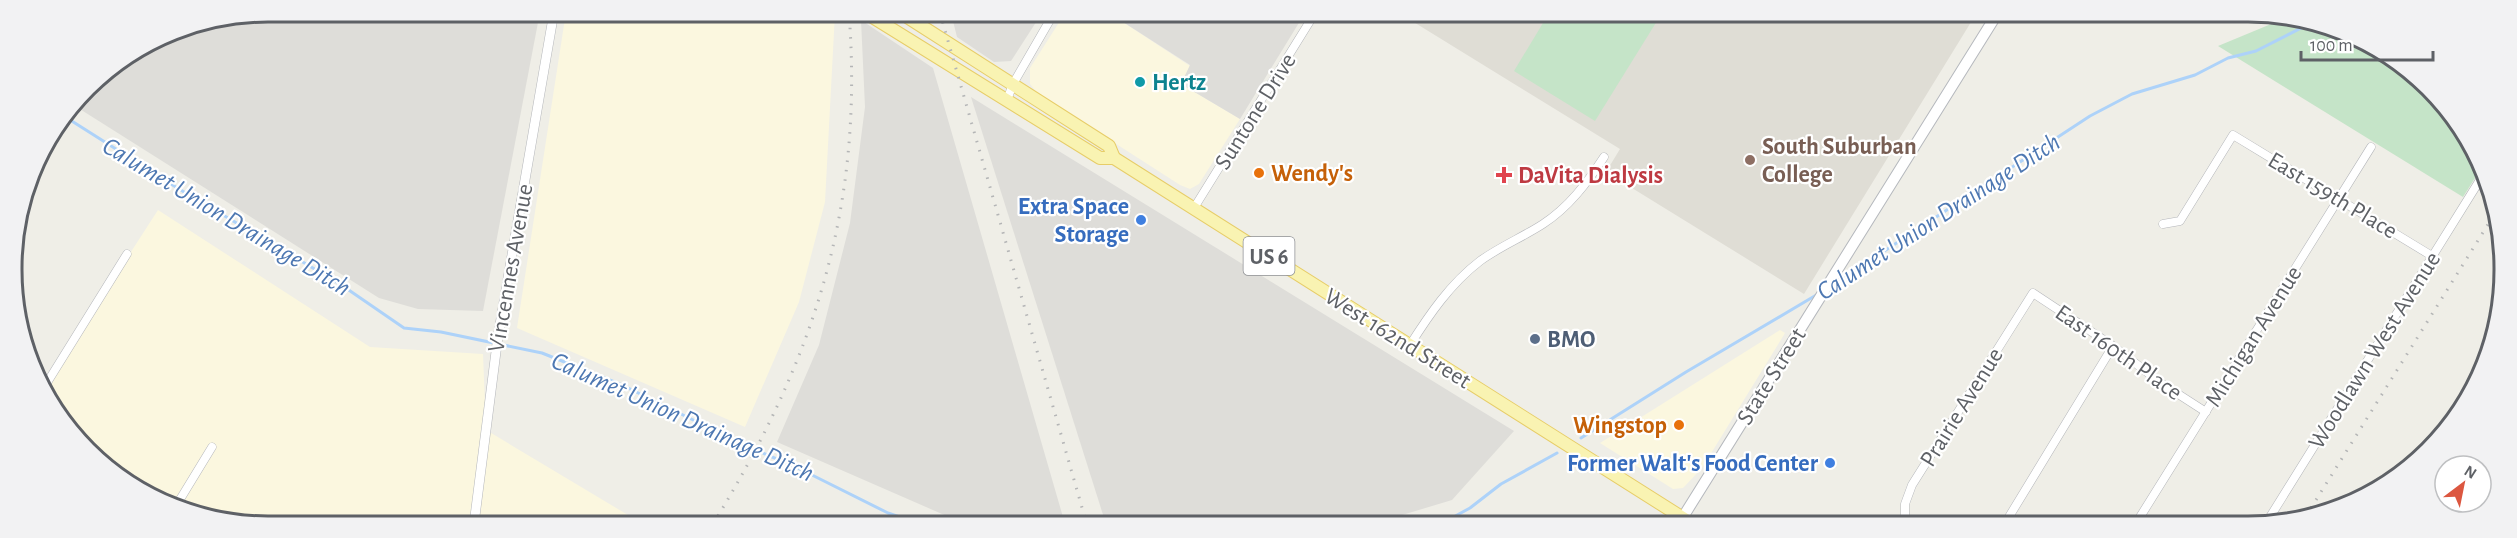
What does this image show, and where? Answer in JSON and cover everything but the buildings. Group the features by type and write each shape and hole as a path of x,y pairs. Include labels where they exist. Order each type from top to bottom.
{"main road":[{"name":"West 162nd Street","path":"881,22 1100,159 1114,158"},
{"path":"889,27 893,22"},
{"name":"West 162nd Street","path":"913,22 1109,146 1114,158 1410,345 1672,516"},
{"name":"State Street","path":"1683,516 1992,22"}],"street":[{"name":"Vincennes Avenue","path":"475,516 496,347 552,22"},
{"path":"1007,100 1013,84 1049,22"},
{"name":"Suntone Drive","path":"1194,208 1309,22"},
{"name":"East 159th Place","path":"2163,224 2180,221 2233,135 2432,256"},
{"name":"Michigan Avenue","path":"2141,516 2371,147"},
{"path":"1410,345 1431,312 1452,287 1480,261 1545,223 1568,204 1604,157"},
{"name":"Woodlawn West Avenue","path":"2272,514 2478,182"},
{"path":"49,380 127,254"},
{"name":"East 160th Place","path":"2032,293 2114,346 2161,383 2206,412"},
{"name":"Prairie Avenue","path":"1905,516 1905,504 1912,485 2032,293"},
{"path":"2010,516 2114,346"},
{"path":"180,499 212,447"}],"shaded area":[{"path":"269,22 538,22 483,311 418,309 379,298 81,110 106,84 132,64 175,41 221,27"},
{"path":"564,22 835,22 825,202 799,302 745,427 517,328"},
{"path":"861,22 933,68 1063,516 947,516 777,442 819,345 850,223 865,107"},
{"path":"953,22 1036,22 1011,61 994,62 957,37"},
{"path":"1059,22 1123,22 1190,66 1181,84 1240,119 1199,184 1190,189 1180,185 1037,93 1030,84 1030,68"},
{"path":"1123,22 1299,22 1240,119 1181,84 1190,65"},
{"name":"South Suburban College","path":"1414,22 1971,22 1804,294 1606,172 1620,149"},
{"path":"971,97 1514,431 1452,500 1399,516 1103,516"},
{"path":"158,210 370,347 483,354 486,430 630,516 269,516 221,511 175,497 119,465 73,419 49,379"},
{"path":"1780,330 1785,333 1702,468 1683,488 1673,489 1600,443"}],"green space":[{"path":"1544,22 1656,22 1595,121 1514,71"},
{"path":"2271,24 2312,31 2357,48 2398,73 2433,106 2453,132 2476,176 2463,197 2218,46"}],"waterway":[{"name":"Calumet Union Drainage Ditch","path":"1831,286 2090,116 2132,94 2195,75 2228,58 2256,51 2301,28"},
{"name":"Calumet Union Drainage Ditch","path":"72,121 179,189 340,284 404,328 441,332 542,353 622,385 897,516"},
{"name":"Calumet Union Drainage Ditch","path":"1581,438 1686,372 1818,294"},
{"name":"Calumet Union Drainage Ditch","path":"1455,516 1470,508 1501,484 1557,453"}],"railway":[{"path":"718,516 779,402 804,341 825,280 839,217 848,152 852,84 849,22"},
{"path":"943,22 1084,516"},
{"path":"2312,507 2490,221"}],"place":[{"name":"Hertz","path":"1140,82"},
{"name":"South Suburban College","path":"1750,160"},
{"name":"Wendy's","path":"1259,173"},
{"name":"DaVita Dialysis","path":"1504,175"},
{"name":"Extra Space Storage","path":"1141,220"},
{"name":"BMO","path":"1535,339"},
{"name":"Wingstop","path":"1679,425"},
{"name":"Former Walt's Food Center","path":"1830,463"}]}
